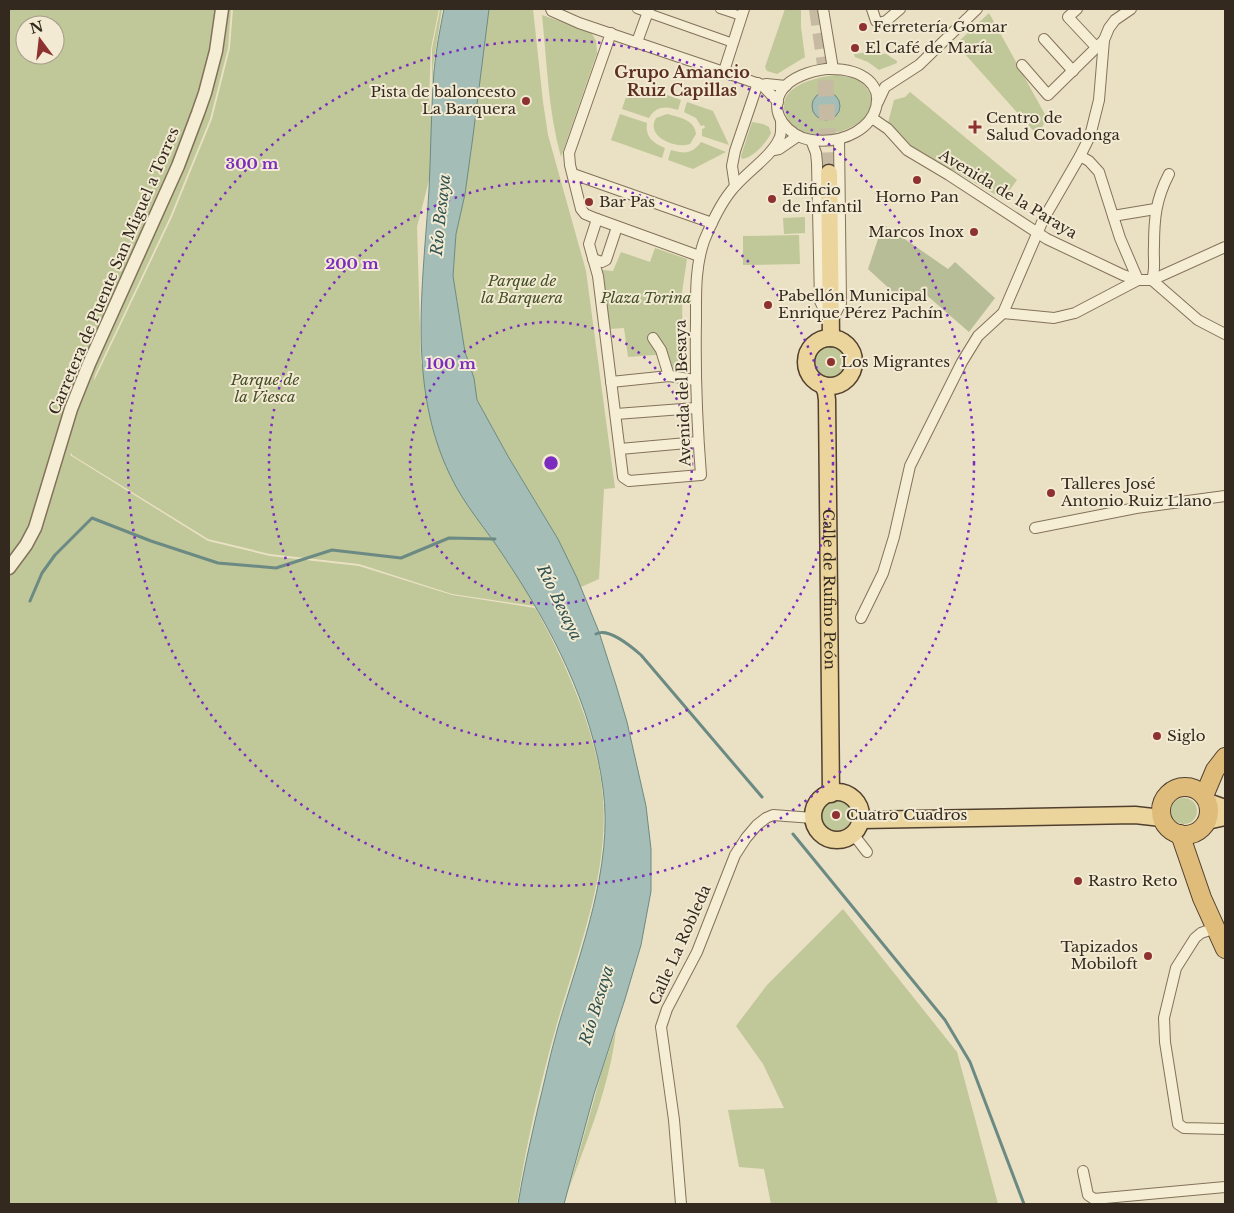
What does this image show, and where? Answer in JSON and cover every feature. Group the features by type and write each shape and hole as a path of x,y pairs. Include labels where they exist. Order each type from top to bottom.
{"highway":[{"path":"1201,795 1220,763"},
{"path":"1194,830 1169,829 1162,812 1164,799 1169,793 1183,787 1201,795 1209,815 1194,830 1192,866 1202,898 1225,949"}],"main road":[{"path":"829,173 831,331 846,344 852,352 855,362 849,377 830,385 811,377 807,368 807,358 813,346 831,331"},
{"name":"Calle de Rufino Peón","path":"830,385 826,392 836,793"},
{"path":"858,822 854,800 847,795 836,793 823,798 817,804 813,818 818,831 830,839 840,840 858,822 1134,809 1162,812"},
{"path":"1201,795 1225,808"},
{"path":"1194,830 1225,816"}],"street":[{"name":"Carretera de Puente San Miguel a Torres","path":"9,568 21,553 35,528 78,391 178,166 205,93 216,51 222,9"},
{"path":"551,9 579,23 760,84 786,86"},
{"path":"637,9 648,11 732,43"},
{"path":"720,9 742,12 724,71"},
{"path":"823,9 833,69"},
{"path":"872,9 878,23 886,21 900,9"},
{"path":"894,81 868,80 853,72 833,69 807,74 786,86 780,93 778,112 788,129 798,136 811,140 839,139 861,129 872,118 883,90 920,65 978,9"},
{"path":"1077,9 1068,17 1100,44"},
{"path":"1022,65 1048,94 1100,44 1115,20 1132,9"},
{"path":"637,42 648,11"},
{"path":"611,33 569,153 581,209 585,214 597,219 699,256"},
{"path":"1044,39 1073,71"},
{"path":"861,618 883,573 894,537 910,466 962,362 978,336 1003,313 1043,220 1090,136 1097,110 1100,44"},
{"path":"868,80 875,91 877,103"},
{"path":"760,84 778,102"},
{"path":"735,186 732,166 735,151 760,84"},
{"name":"Avenida de la Paraya","path":"872,118 888,129 907,150 949,174 1047,239 1138,280"},
{"path":"773,150 780,137 781,120"},
{"path":"773,150 779,149 798,136"},
{"path":"831,331 841,303 839,139"},
{"path":"811,140 816,153 817,163 820,301 831,331"},
{"name":"Avenida del Besaya","path":"620,449 623,477 629,481 701,475 695,380 696,288 699,256 712,223 735,186 773,150"},
{"path":"1080,156 1089,161 1099,172 1124,249 1138,280"},
{"path":"573,174 712,223"},
{"path":"1152,280 1155,271 1155,209 1169,174"},
{"path":"1113,216 1155,209"},
{"path":"597,219 589,244 598,276 620,449 698,442"},
{"path":"593,259 602,262 606,260 617,226"},
{"path":"1003,313 1054,318 1074,313 1138,280 1152,280 1225,247"},
{"path":"1152,280 1198,320 1225,334"},
{"path":"653,338 661,350 669,376"},
{"path":"611,382 669,376 695,380"},
{"path":"616,414 696,408"},
{"path":"1036,528 1136,508 1225,496"},
{"name":"Calle La Robleda","path":"681,1204 674,1120 661,1027 667,1009 697,952 735,855 746,838 757,825 773,815 813,818"},
{"path":"858,822 867,852"},
{"path":"1215,928 1200,933 1195,938 1176,968 1164,1018 1165,1042 1178,1124 1184,1128 1225,1129"},
{"path":"1084,1171 1088,1195 1094,1199 1225,1188"}],"green space":[{"name":"Parque de la Viesca","path":"9,9 231,9 228,48 210,119 170,217 95,375 94,381 172,217 212,119 230,48 233,9 439,9 431,48 429,99 436,153 417,227 421,363 440,410 548,608 452,594 359,564 270,554 208,539 72,455 72,453 70,455 208,541 270,556 359,566 452,595 536,609 569,676 588,725 600,774 604,827 601,856 590,914 544,1070 517,1204 9,1204"},
{"path":"440,9 442,9 433,67 432,107 432,49"},
{"name":"Parque de la Barquera","path":"489,9 533,9 548,135 586,271 615,488 604,489 599,579 581,587 558,539 509,458 477,400 474,378 465,352 453,276 456,234 465,194"},
{"path":"785,9 801,9 805,57 777,74 767,71 765,67"},
{"path":"989,13 1047,118 1039,133 1039,137 956,44"},
{"path":"542,15 591,32 596,41 597,53 561,157 553,122"},
{"path":"869,52 886,54 897,61 897,63 879,70 868,62 855,57 854,54"},
{"path":"838,75 855,79 868,90 871,104 866,115 855,125 841,131 824,134 808,133 795,127 786,115 784,105 786,97 800,84 810,80"},
{"path":"631,82 681,100 678,110 669,108 658,109 649,118 622,109"},
{"path":"910,92 1017,180 1003,199 906,143 888,123 894,100 905,97"},
{"path":"687,102 713,111 729,145 702,136 702,129 705,128 704,125 701,126 696,118 684,112"},
{"path":"620,114 647,123 647,132 651,139 665,148 662,158 611,140"},
{"path":"667,114 686,120 693,125 696,134 690,144 677,145 658,136 654,125 656,118"},
{"path":"752,122 769,127 771,133 759,149 751,156 742,159 741,156"},
{"path":"701,142 726,152 693,169 668,160 671,150 688,152"},
{"path":"805,217 805,233 784,234 783,218"},
{"path":"883,224 948,269 955,262 995,298 969,332 923,292 906,304 868,269"},
{"path":"799,235 800,264 743,265 743,236"},
{"name":"Plaza Torina","path":"655,248 687,259 682,292 683,375 673,369 667,354 628,357 624,328 610,329 602,270 613,271 621,252 650,262"},
{"path":"831,345 843,350 848,362 843,374 831,379 819,374 814,362 819,350"},
{"path":"1184,798 1193,802 1197,811 1193,820 1184,824 1175,820 1171,811 1175,802"},
{"path":"836,799 847,804 852,815 847,826 836,831 825,826 820,815 825,804"},
{"path":"843,909 957,1052 998,1204 771,1204 764,1169 739,1167 728,1110 784,1108 763,1064 736,1026 767,985"},
{"path":"616,1030 604,1091 569,1189 602,1071"}],"water":[{"name":"Río Besaya","path":"444,9 489,9 465,194 456,234 453,276 465,352 474,378 477,400 509,458 558,539 577,578 599,632 627,722 646,806 651,849 651,891 641,945 594,1094 564,1204 518,1204 552,1048 593,909 604,848 603,788 598,757 590,727 567,668 522,584 469,507 450,475 437,441 428,406 423,371 421,335 422,298 434,71"},
{"path":"826,92 836,96 840,106 836,116 826,120 816,116 812,106 816,96"}],"waterway":[{"path":"30,601 42,573 55,555 92,518 151,541 218,563 276,568 332,550 401,558 449,538 495,539"},
{"path":"596,634 607,633 613,635 641,655 762,797"},
{"path":"793,834 945,1020 970,1062 1024,1204"}],"tunnel":[{"path":"817,9 825,65 829,173"}],"place":[{"name":"Ferretería Gomar","path":"863,27"},
{"name":"El Café de María","path":"855,48"},
{"name":"Pista de baloncesto La Barquera","path":"526,101"},
{"name":"Centro de Salud Covadonga","path":"975,127"},
{"name":"Horno Pan","path":"917,180"},
{"name":"Edificio de Infantil","path":"772,199"},
{"name":"Bar Pas","path":"589,202"},
{"name":"Marcos Inox","path":"974,232"},
{"name":"Pabellón Municipal Enrique Pérez Pachín","path":"768,305"},
{"name":"Los Migrantes","path":"831,362"},
{"name":"Talleres José Antonio Ruiz Llano","path":"1051,493"},
{"name":"Siglo","path":"1157,736"},
{"name":"Cuatro Cuadros","path":"836,815"},
{"name":"Rastro Reto","path":"1078,881"},
{"name":"Tapizados Mobiloft","path":"1148,956"}],"district":[{"name":"Grupo Amancio Ruiz Capillas","path":"682,81"}]}
